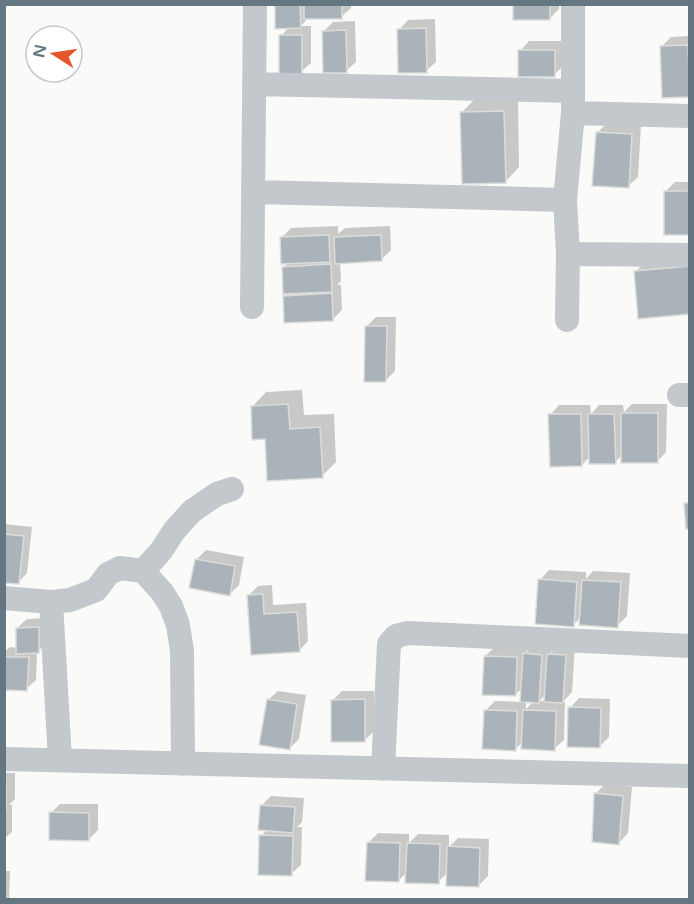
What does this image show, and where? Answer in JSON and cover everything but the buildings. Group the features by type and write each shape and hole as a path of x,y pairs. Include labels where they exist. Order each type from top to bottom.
{"street":[{"path":"252,307 255,4"},
{"path":"567,320 568,254 565,200 573,102 573,4"},
{"path":"254,84 573,102 690,116"},
{"path":"253,192 565,200"},
{"path":"568,254 690,255"},
{"path":"143,571 162,551 174,531 192,511 217,494 232,489"},
{"path":"4,598 51,602 70,600 96,590 108,573 120,568 143,571 162,592 171,606 178,625 182,651 183,764"},
{"path":"51,602 60,760"},
{"path":"383,769 389,644 396,636 408,633 690,646"},
{"path":"4,759 690,776"}]}
